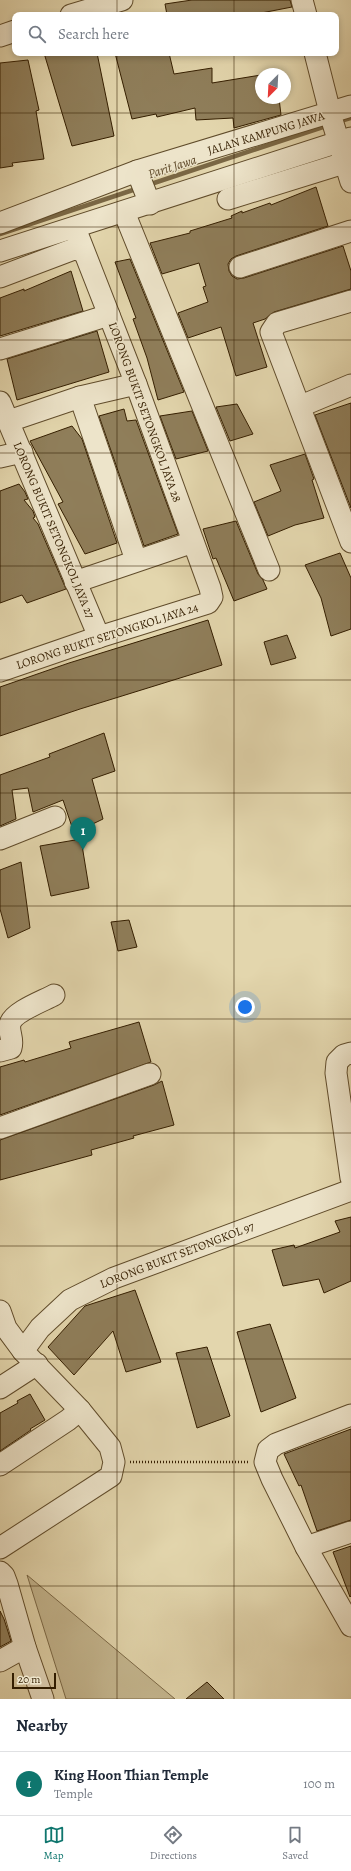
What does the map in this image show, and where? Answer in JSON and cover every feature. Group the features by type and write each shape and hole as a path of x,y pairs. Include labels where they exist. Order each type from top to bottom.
{"street":[{"path":"80,12 122,0"},
{"path":"302,0 305,12"},
{"path":"0,36 12,32"},
{"path":"316,56 338,130 344,163 351,182"},
{"name":"JALAN KAMPUNG JAWA","path":"0,251 124,212 148,198 338,130 351,106"},
{"name":"JALAN KAMPUNG JAWA","path":"0,223 137,172 338,130"},
{"path":"228,199 344,163"},
{"path":"137,172 148,198"},
{"path":"124,212 268,570"},
{"name":"LORONG BUKIT SETONGKOL JAYA 28","path":"74,228 136,384 212,597"},
{"path":"240,267 351,231"},
{"path":"0,277 74,249 83,251"},
{"path":"351,301 277,323 273,326 271,332 351,542"},
{"path":"0,349 109,315"},
{"path":"9,421 80,397 136,384"},
{"path":"300,406 351,385"},
{"path":"80,397 136,560"},
{"name":"LORONG BUKIT SETONGKOL JAYA 27","path":"0,402 98,637"},
{"path":"0,457 22,452"},
{"path":"75,582 136,560 193,542"},
{"name":"LORONG BUKIT SETONGKOL JAYA 24","path":"0,671 98,637 208,604 212,597"},
{"path":"0,839 55,817"},
{"path":"0,1051 11,1048 13,1041 10,1024 14,1016 54,995"},
{"path":"351,1053 344,1055 337,1062 336,1073 351,1178"},
{"path":"0,1128 150,1074"},
{"name":"LORONG BUKIT SETONGKOL 97","path":"30,1357 40,1328 70,1300 114,1278 351,1190"},
{"path":"0,1548 111,1476 114,1462 110,1447 80,1410 30,1357 2,1323"},
{"path":"0,1388 30,1357"},
{"path":"0,1465 68,1420 80,1410"},
{"path":"348,1613 306,1547 272,1479 267,1456 276,1444 351,1415"},
{"path":"306,1547 351,1532"},
{"path":"0,1572 4,1576 7,1584 25,1647 43,1699"},
{"path":"0,1662 25,1647"}],"path":[{"path":"114,1462 267,1456"}],"shaded area":[{"path":"27,1575 175,1699 66,1699"}],"building":[{"path":"192,0 290,0 292,7 266,12 166,12 165,4"},
{"path":"45,56 98,56 114,136 72,146"},
{"path":"116,56 170,56 174,74 212,68 212,83 255,76 255,104 280,104 281,115 234,128 233,118 196,120 195,108 157,117 156,114 132,119"},
{"path":"28,60 39,110 36,111 44,159 12,163 13,166 0,168 0,63"},
{"path":"316,187 328,226 236,256 231,259 228,264 229,271 232,276 237,279 244,278 343,246 351,271 351,289 274,312 265,319 253,323 267,367 236,376 221,327 188,338 178,313 208,302 203,287 206,286 199,263 162,274 150,243 190,233 190,231 232,218 231,216 242,211 242,213 270,203 271,205"},
{"path":"130,259 184,392 158,400 147,358 133,319 136,318 115,262"},
{"path":"71,271 83,311 0,336 0,298 24,289 24,291"},
{"path":"97,331 109,372 17,400 7,359"},
{"path":"351,403 351,508 315,415"},
{"path":"237,404 253,434 230,441 216,407"},
{"path":"124,409 127,421 136,420 178,534 144,546 99,416"},
{"path":"192,411 208,451 176,459 160,416"},
{"path":"72,426 82,439 117,543 85,554 58,504 63,502 30,441"},
{"path":"305,454 314,479 312,480 324,518 295,525 268,536 254,502 281,491 270,465"},
{"path":"19,484 25,492 28,499 24,500 33,511 35,517 33,518 38,524 66,589 27,603 22,595 0,603 0,491"},
{"path":"236,521 258,574 263,580 267,589 234,601 216,558 213,559 203,529"},
{"path":"340,553 351,578 351,629 331,636 321,598 305,565"},
{"path":"208,620 222,665 80,709 0,736 0,687 69,663"},
{"path":"287,635 296,658 271,665 264,642"},
{"path":"104,733 115,771 92,779 103,819 74,833 63,800 33,812 28,788 12,790 16,819 0,826 0,775 50,757 49,754"},
{"path":"81,839 89,888 51,896 40,846"},
{"path":"21,862 30,928 8,938 0,909 0,870"},
{"path":"129,920 137,947 118,951 111,922"},
{"path":"139,1022 151,1062 0,1115 0,1067 24,1060 25,1062 71,1048 69,1042"},
{"path":"162,1081 174,1125 133,1136 134,1138 91,1150 92,1155 0,1180 0,1140"},
{"path":"351,1217 351,1281 324,1293 319,1279 283,1286 272,1250 294,1245 295,1248 340,1232 335,1221"},
{"path":"135,1290 161,1362 126,1372 113,1331 74,1375 48,1347 85,1306"},
{"path":"270,1324 296,1398 261,1412 237,1332"},
{"path":"207,1347 230,1416 197,1428 176,1353"},
{"path":"30,1394 45,1420 0,1451 0,1413"},
{"path":"351,1429 351,1520 317,1531 301,1485 299,1486 284,1454"},
{"path":"351,1546 351,1596 350,1597 333,1552"},
{"path":"0,1611 11,1641 0,1647"},
{"path":"207,1682 224,1699 186,1699"}],"waterway":[{"name":"Parit Jawa","path":"337,122 351,118"},
{"name":"Parit Jawa","path":"148,185 329,125"},
{"name":"Parit Jawa","path":"0,234 139,188"}],"place":[{"name":"King Hoon Thian Temple","path":"83,850"}]}
